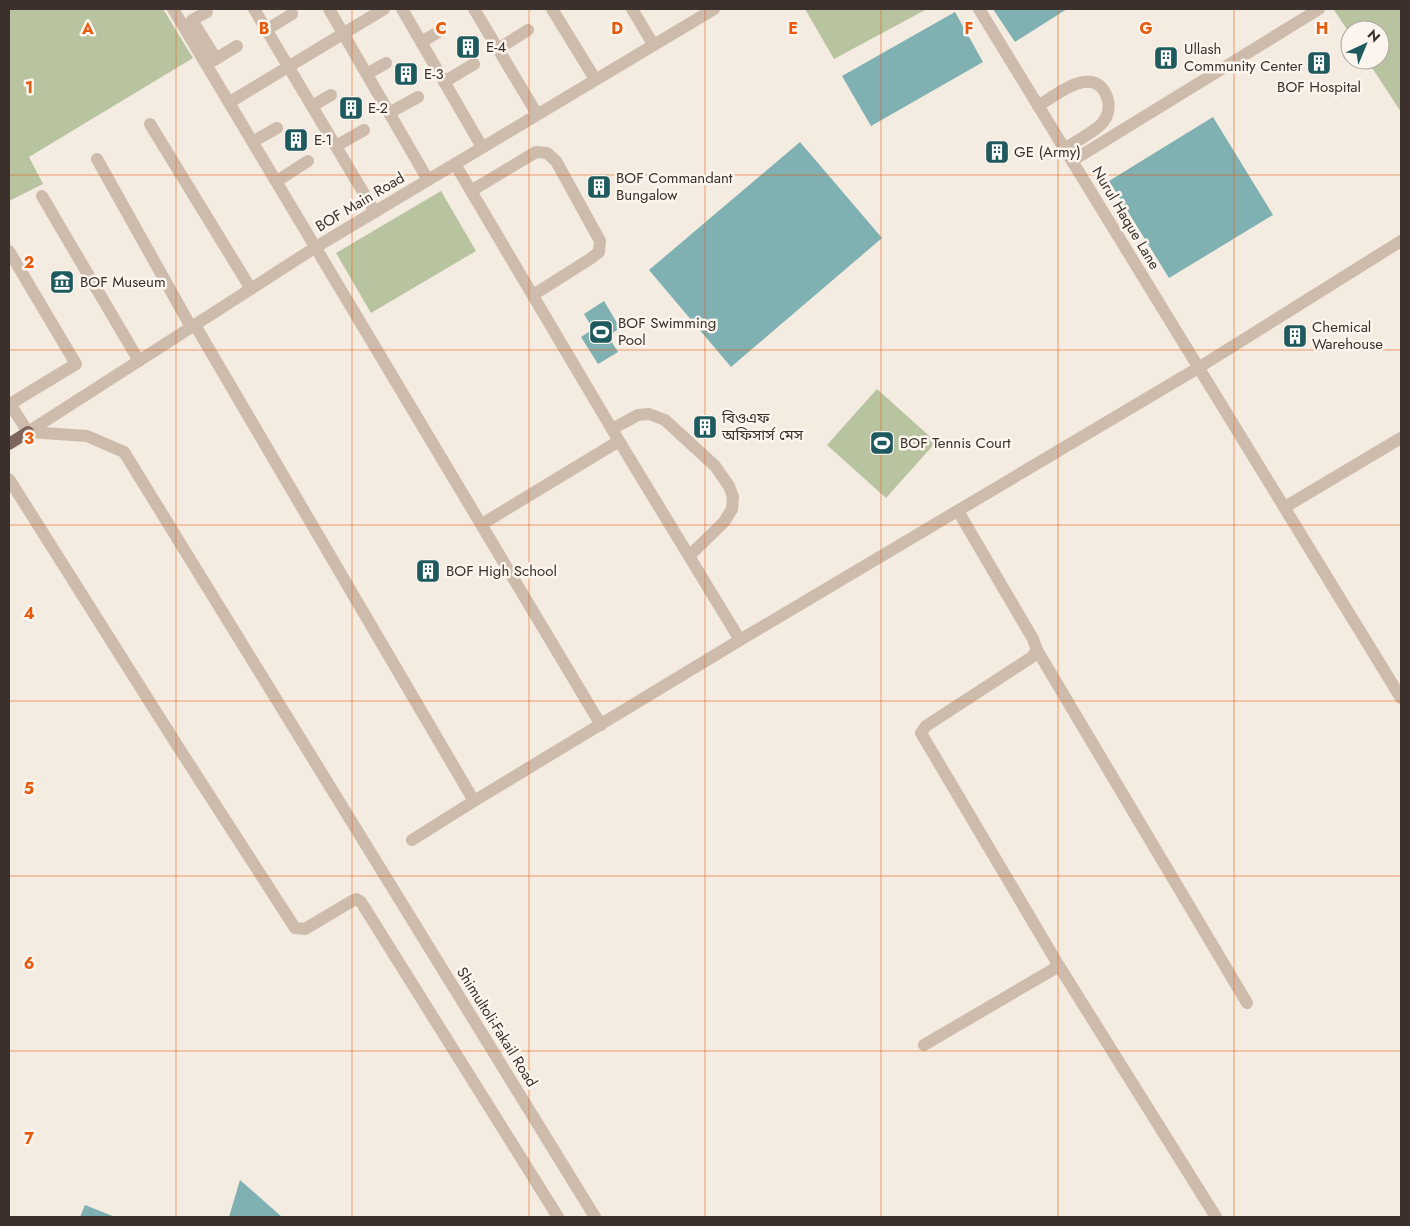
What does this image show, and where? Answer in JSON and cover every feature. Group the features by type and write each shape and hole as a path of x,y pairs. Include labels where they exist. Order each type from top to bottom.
{"main road":[{"path":"9,444 28,432"}],"street":[{"path":"173,9 212,62"},
{"path":"254,9 375,212"},
{"path":"329,9 428,180"},
{"path":"230,102 384,9"},
{"path":"402,9 482,147"},
{"path":"475,9 537,114"},
{"path":"632,9 653,44"},
{"name":"BOF Main Road","path":"28,432 316,247 714,9"},
{"name":"Nurul Haque Lane","path":"979,9 1401,698"},
{"path":"1072,161 1303,13 1319,9"},
{"path":"557,10 595,79"},
{"path":"207,12 192,20 230,102 601,725"},
{"path":"266,30 292,14"},
{"path":"421,42 442,30"},
{"path":"498,49 528,30"},
{"path":"212,62 237,46"},
{"path":"367,74 386,63"},
{"path":"444,82 474,64"},
{"path":"1038,106 1075,83 1087,81 1097,83 1104,90 1109,102 1108,113 1102,124 1064,149"},
{"path":"312,106 331,95"},
{"path":"389,113 418,97"},
{"path":"150,124 251,289"},
{"path":"254,141 277,128"},
{"path":"336,146 364,130"},
{"path":"471,190 536,152 546,153 556,160 600,240 599,252 533,295"},
{"path":"97,159 193,326 474,801"},
{"path":"277,180 308,161"},
{"path":"455,164 619,441 740,640"},
{"path":"42,196 139,361"},
{"path":"412,840 740,640 1198,368 1401,241"},
{"path":"9,251 76,364 10,404 28,432"},
{"path":"612,429 638,415 649,414 665,420 715,466 729,486 733,497 732,509 724,522 689,556"},
{"name":"Shimultoli-Fakail Road","path":"28,432 87,436 124,452 595,1217"},
{"path":"1285,506 1401,438"},
{"path":"482,524 619,441"},
{"path":"9,479 295,928 304,929 352,901 361,902 558,1217"},
{"path":"958,511 1037,650 1247,1003"},
{"path":"1037,650 1032,657 926,726 921,733 1059,966 1216,1217"},
{"path":"924,1045 1059,966"}],"green space":[{"path":"9,9 163,9 193,58 29,157 43,184 9,201"},
{"path":"805,9 927,9 834,59"},
{"path":"1401,9 1401,112 1374,70 1390,70 1390,20 1341,20 1334,10"},
{"path":"441,191 476,251 371,313 336,253"},
{"name":"BOF Tennis Court","path":"877,389 936,442 886,498 827,445"}],"water":[{"path":"993,9 1067,9 1015,42"},
{"path":"955,12 983,62 871,126 842,76"},
{"path":"1213,117 1273,215 1169,278 1109,181"},
{"path":"800,142 882,238 731,367 649,270"},
{"name":"BOF Swimming Pool","path":"604,301 620,328 608,336 618,352 598,364 581,337 593,329 584,314"},
{"path":"240,1180 282,1217 229,1217"},
{"path":"85,1205 115,1217 80,1217"}],"place":[{"name":"E-4","path":"468,47"},
{"name":"Ullash Community Center","path":"1166,58"},
{"name":"BOF Hospital","path":"1319,63"},
{"name":"E-3","path":"406,74"},
{"name":"E-2","path":"351,108"},
{"name":"E-1","path":"296,140"},
{"name":"GE (Army)","path":"997,152"},
{"name":"BOF Commandant Bungalow","path":"599,187"},
{"name":"BOF Museum","path":"62,282"},
{"name":"BOF Swimming Pool","path":"601,332"},
{"name":"Chemical Warehouse","path":"1295,336"},
{"name":"বিওএফ অফিসার্স মেস","path":"705,427"},
{"name":"BOF Tennis Court","path":"882,443"},
{"name":"BOF High School","path":"428,571"}]}
